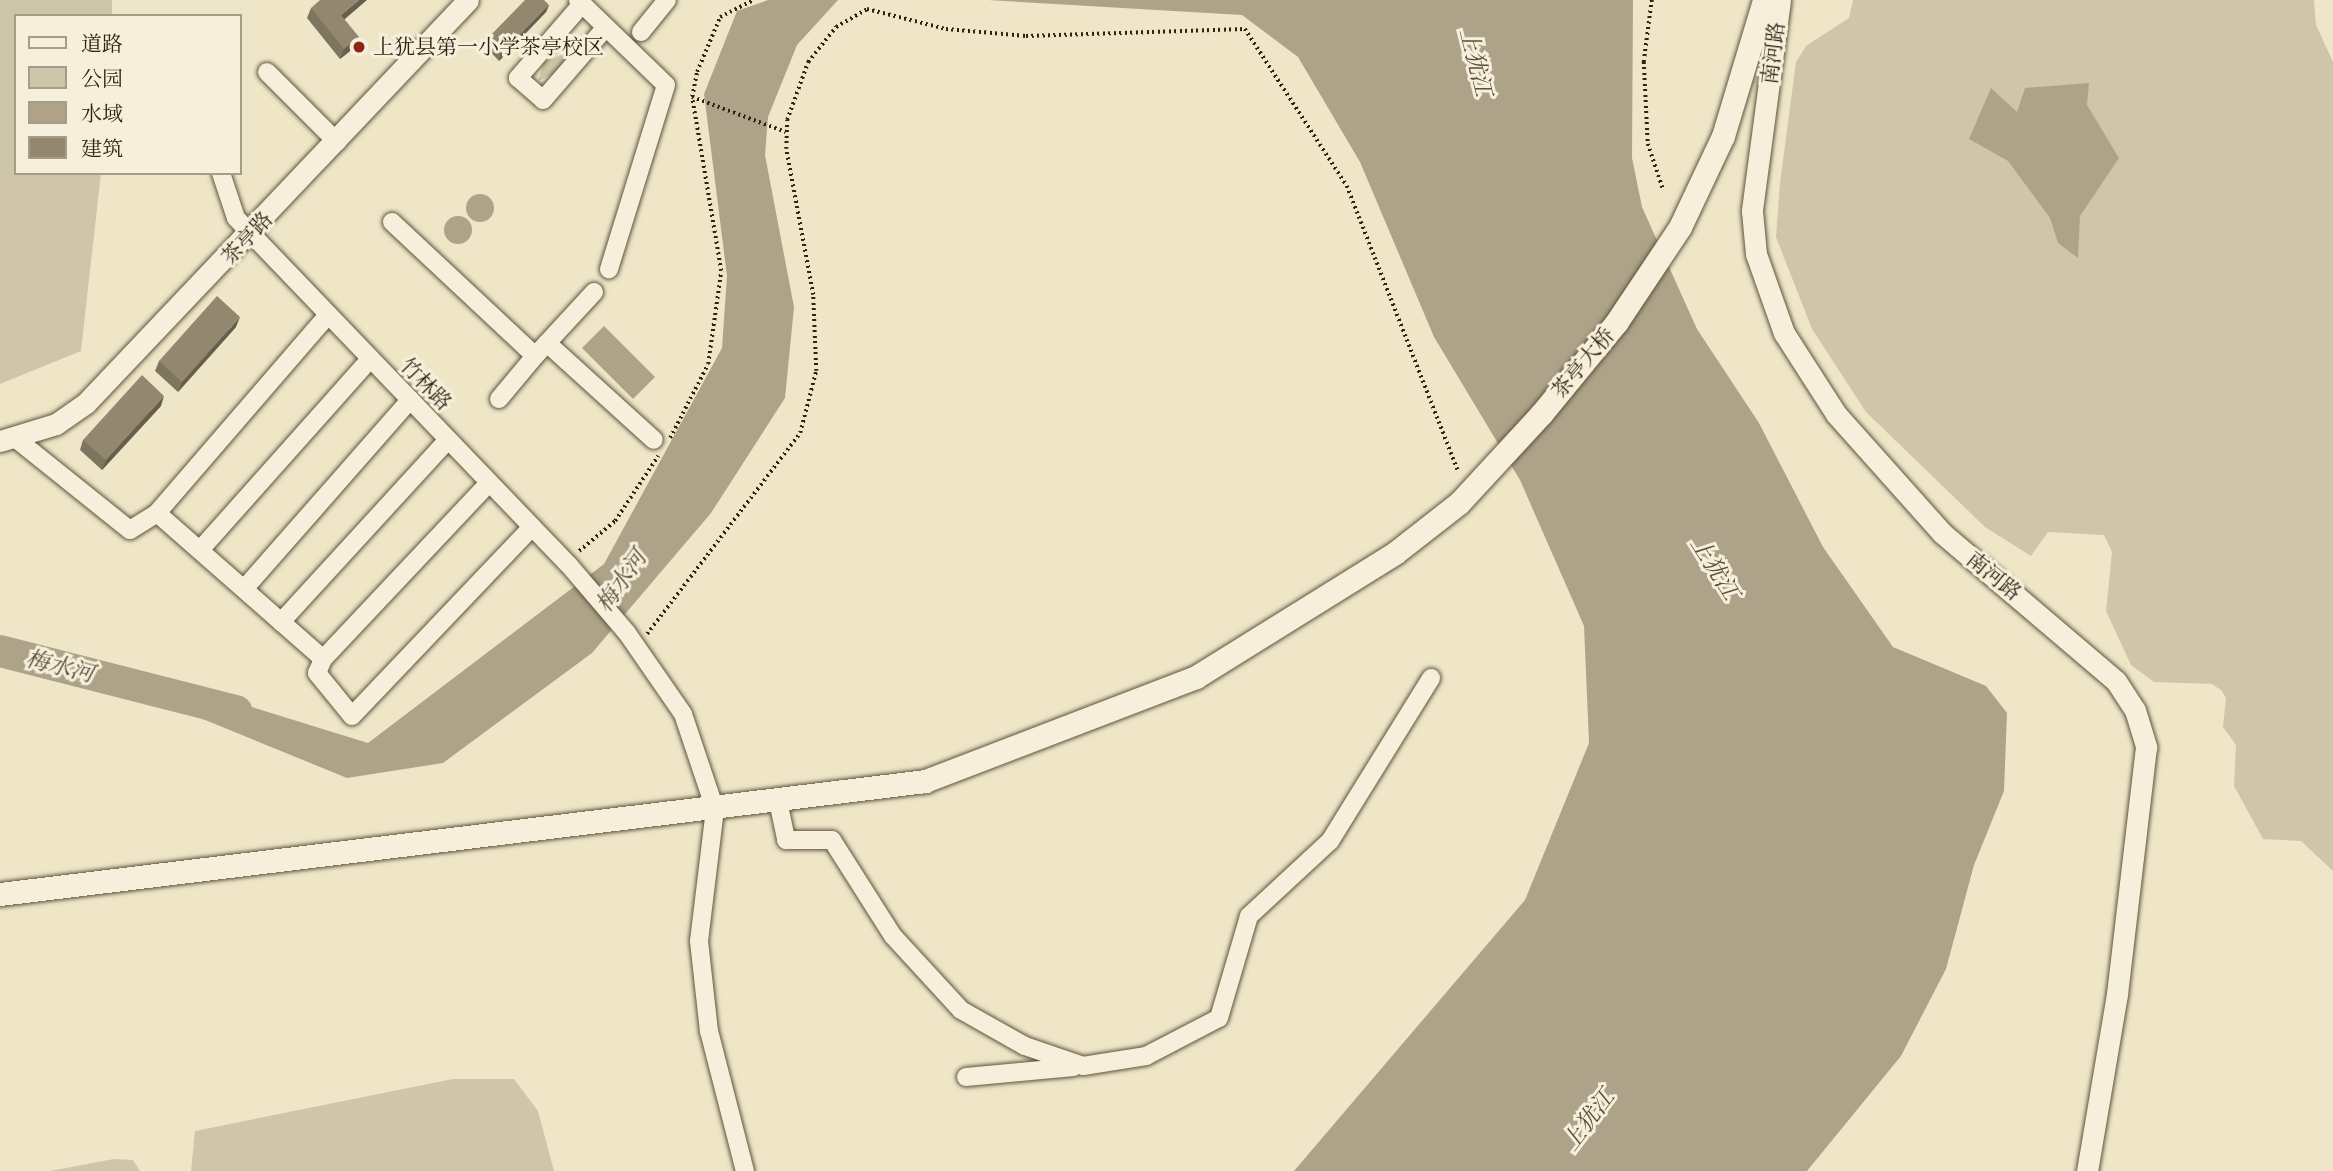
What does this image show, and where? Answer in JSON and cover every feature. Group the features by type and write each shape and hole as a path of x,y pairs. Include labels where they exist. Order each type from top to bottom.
{"main road":[{"name":"茶亭大桥","path":"0,894 715,809 925,780 1196,677 1395,553 1459,502 1616,323 1680,227 1723,136 1764,0"}],"street":[{"name":"茶亭路","path":"8,440 56,424 86,403 251,234 468,0"},
{"path":"641,32 667,0"},
{"name":"南河路","path":"1780,0 1752,211 1756,254 1784,333 1836,414 1942,533 2116,681 2135,710 2146,747 2117,994 2087,1171"},
{"path":"606,27 543,100 519,78 580,2 606,27 666,85 609,269"},
{"path":"267,72 337,142"},
{"name":"竹林路","path":"222,175 236,218 566,563 632,640 683,714 715,809"},
{"path":"391,222 654,440"},
{"path":"499,400 541,349 594,292"},
{"path":"8,440 130,530 157,513 328,315"},
{"path":"200,550 370,359"},
{"path":"244,589 410,400"},
{"path":"281,622 448,440"},
{"path":"489,483 323,659 317,673 352,716 532,527"},
{"path":"157,513 323,659"},
{"path":"966,1077 1083,1066 1146,1056 1219,1018 1249,916 1330,841 1431,678"},
{"path":"778,801 786,840 832,841 894,936 961,1010 1025,1046 1083,1066"},
{"path":"715,809 699,941 709,1031 745,1171"}],"path":[{"path":"566,563 615,521 694,400 708,364 721,271 692,97 720,17 753,0"},
{"path":"1651,0 1644,62 1648,144 1663,189"},
{"path":"632,640 800,433 816,371 813,295 786,132 808,62 836,27 867,9 946,29 1026,36 1245,29 1347,186 1458,470"},
{"path":"692,97 773,132 786,132"}],"green space":[{"path":"0,0 112,0 112,14 14,14 14,175 101,175 81,351 0,384"},
{"path":"1853,0 2314,0 2316,25 2333,62 2333,871 2301,841 2263,839 2234,786 2236,745 2223,727 2226,698 2221,690 2212,684 2154,682 2131,665 2106,611 2112,552 2104,535 2048,532 2031,556 1985,527 1866,412 1812,329 1776,237 1780,183 1796,62 1806,46 1849,18"},
{"path":"571,51 562,70 538,81 544,62"},
{"path":"453,1079 514,1079 538,1111 554,1171 191,1171 195,1131"},
{"path":"114,1159 133,1160 140,1171 50,1171"}],"water":[{"path":"768,0 838,0 797,45 768,117 765,155 794,307 785,398 711,513 592,653 443,763 347,778 188,713 197,690 368,743 604,564 722,348 727,276 704,94 737,11"},
{"name":"上犹江","path":"988,0 1633,0 1632,158 1642,207 1697,329 1759,423 1823,547 1893,647 1986,686 2007,713 2004,791 1974,865 1946,969 1901,1056 1807,1171 1294,1171 1525,900 1589,743 1584,626 1520,480 1434,337 1360,162 1298,57 1242,15"},
{"path":"2089,83 2087,105 2119,158 2080,216 2078,258 2058,243 2050,218 2008,161 1969,139 1991,88 2017,112 2025,88"},
{"path":"480,194 490,198 494,208 490,218 480,222 470,218 466,208 470,198"},
{"path":"458,216 468,220 472,230 468,240 458,244 448,240 444,230 448,220"},
{"path":"604,326 655,377 633,399 582,348"}],"building":[{"path":"320,0 359,0 341,15 359,37 344,49 311,8"},
{"path":"525,0 544,0 549,5 501,54 487,39"},
{"path":"217,296 240,317 182,382 159,361"},
{"path":"142,375 164,396 106,460 83,440"}],"waterway":[{"name":"梅水河","path":"0,651 236,711"}],"place":[{"name":"上犹县第一小学茶亭校区","path":"359,47"}]}
